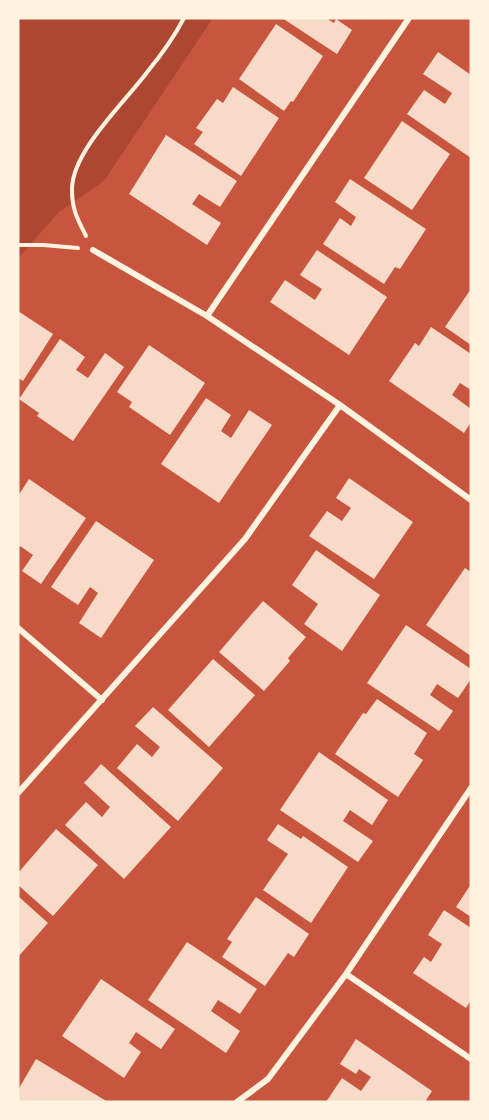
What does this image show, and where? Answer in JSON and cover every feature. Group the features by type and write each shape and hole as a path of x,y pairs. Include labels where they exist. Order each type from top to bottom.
{"street":[{"path":"207,316 409,18"},
{"path":"93,249 207,316 340,405 471,500"},
{"path":"18,793 245,539 340,405"},
{"path":"18,628 102,700"},
{"path":"237,1102 268,1079 346,974 471,788"},
{"path":"346,974 471,1059"}],"path":[{"path":"93,249 74,213 72,187 77,167 97,132 147,73 174,37 184,18"},
{"path":"18,244 93,249"}],"shaded area":[{"path":"18,18 213,18 104,181 59,212 18,258"}],"building":[{"path":"282,18 326,18 334,23 336,19 352,30 337,54"},
{"path":"276,24 323,56 293,102 291,101 284,111 239,79"},
{"path":"438,52 471,75 471,158 407,114 424,90 445,104 452,93 423,74"},
{"path":"233,87 279,118 241,176 194,144 203,132 196,128 217,99 223,103"},
{"path":"402,121 450,154 412,210 364,178"},
{"path":"166,135 237,181 220,207 199,194 192,204 221,223 207,245 129,194"},
{"path":"350,179 426,229 400,269 395,267 384,284 323,244 340,218 351,226 356,217 335,202"},
{"path":"317,250 387,297 349,355 270,302 285,280 315,300 322,289 300,275"},
{"path":"471,289 471,345 445,327"},
{"path":"18,311 53,334 23,381 18,378"},
{"path":"431,327 471,354 471,390 460,383 452,395 471,409 471,422 464,433 389,381 415,343 419,346"},
{"path":"60,339 85,357 76,370 88,378 105,353 124,367 73,441 37,416 39,413 19,399"},
{"path":"149,345 205,383 170,435 129,407 132,402 117,392"},
{"path":"206,398 231,415 221,431 231,438 249,410 272,425 219,503 161,464"},
{"path":"349,478 413,522 374,579 309,536 327,511 342,521 351,508 336,498"},
{"path":"29,479 86,518 41,584 22,571 33,555 20,546 18,549 18,496"},
{"path":"96,521 154,560 101,638 79,623 98,593 90,587 78,605 51,587"},
{"path":"316,550 380,595 342,651 304,624 318,604 292,585"},
{"path":"465,568 471,572 471,656 426,625"},
{"path":"263,601 306,637 288,658 290,661 264,691 219,652"},
{"path":"406,625 471,669 471,679 458,698 437,684 430,695 453,711 439,731 367,683"},
{"path":"213,659 255,695 209,747 168,710"},
{"path":"377,699 427,733 414,754 423,760 398,797 335,754 363,713 366,714"},
{"path":"153,707 223,768 178,821 117,768 137,744 152,757 160,747 135,726"},
{"path":"319,752 388,800 372,825 350,810 343,821 373,841 358,862 280,810"},
{"path":"101,764 171,827 124,879 65,825 86,802 102,817 110,807 84,783"},
{"path":"278,824 301,839 303,836 348,867 311,923 263,890 288,854 267,840"},
{"path":"56,829 98,865 53,916 18,885 18,873"},
{"path":"471,884 471,917 456,907"},
{"path":"18,896 48,923 18,957"},
{"path":"256,897 309,934 294,957 288,953 265,986 222,957 232,942 227,939"},
{"path":"444,910 471,928 471,1000 466,1008 413,973 424,957 431,962 442,944 428,935"},
{"path":"187,942 257,989 240,1014 218,1000 211,1011 240,1031 226,1053 148,1000"},
{"path":"101,979 175,1029 161,1049 136,1032 129,1043 141,1052 124,1078 62,1036"},
{"path":"356,1039 432,1091 425,1102 326,1102 342,1078 361,1091 371,1077 359,1069 356,1074 340,1064"},
{"path":"36,1059 108,1102 18,1102 18,1090"}]}
